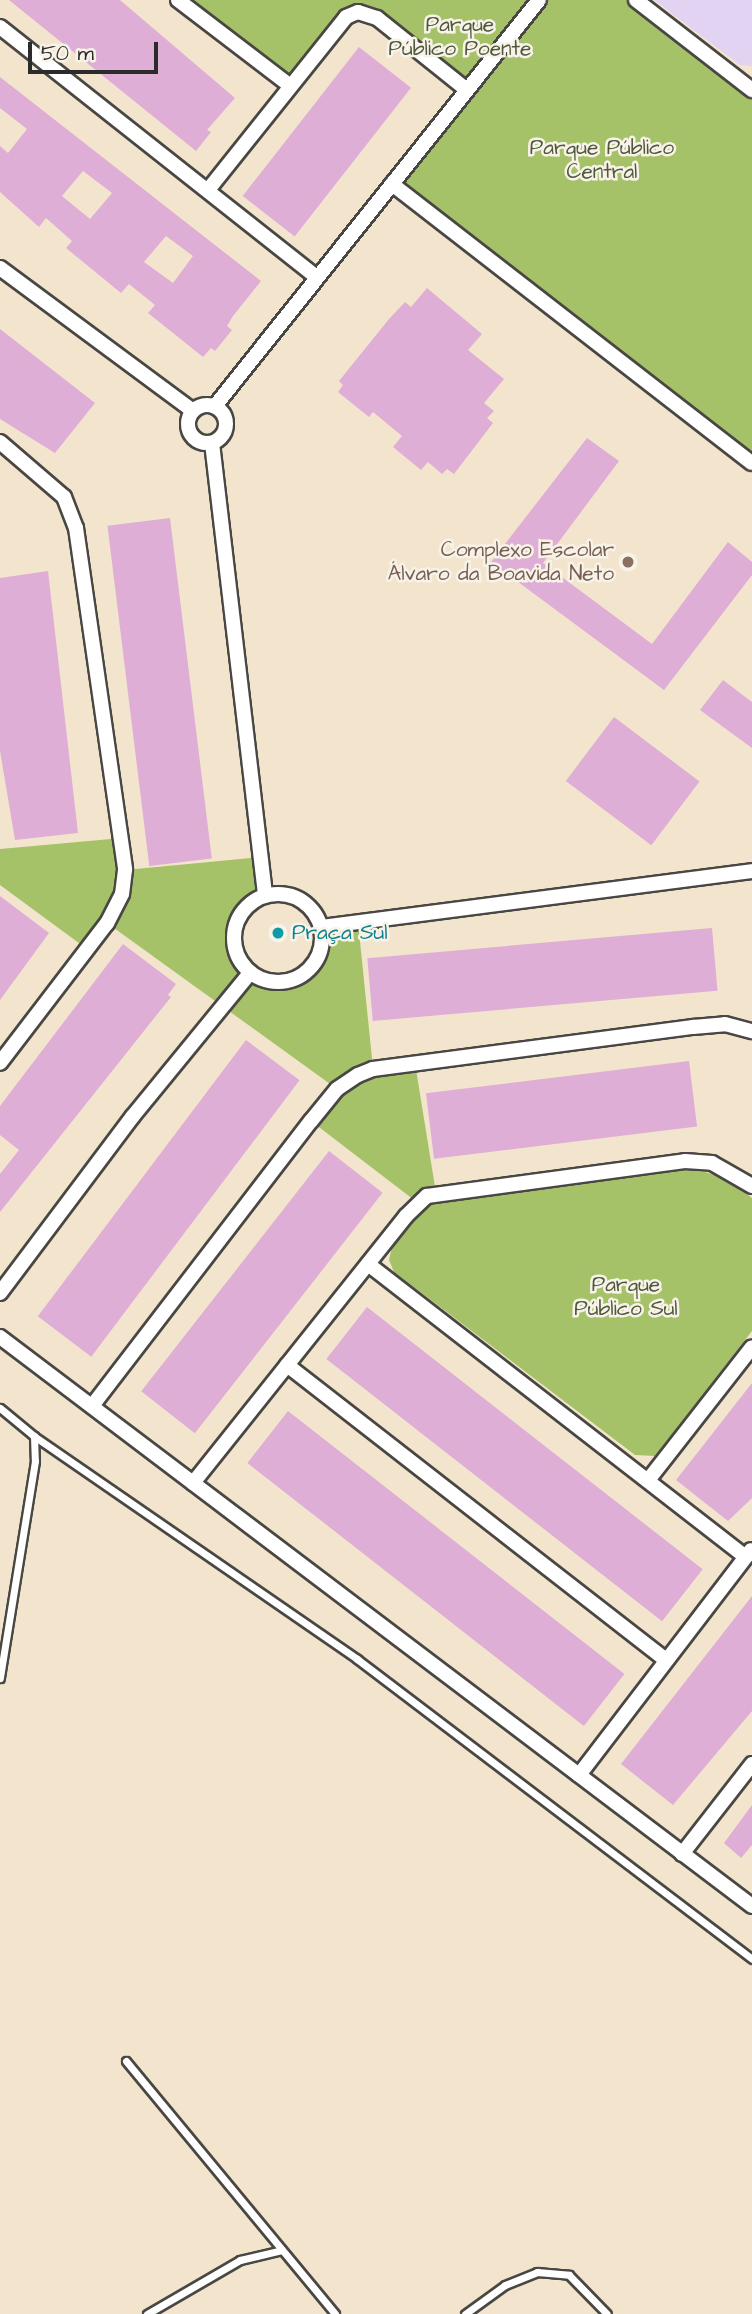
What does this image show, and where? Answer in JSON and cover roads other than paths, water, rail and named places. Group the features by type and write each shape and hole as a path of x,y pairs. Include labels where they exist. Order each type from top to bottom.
{"street":[{"path":"178,0 289,85"},
{"path":"215,406 539,0"},
{"path":"636,0 752,90"},
{"path":"208,190 289,85 346,17 358,12 377,18 467,90"},
{"path":"0,27 317,277"},
{"path":"392,184 752,463"},
{"path":"0,268 192,411"},
{"path":"203,405 215,406 224,414 227,425 222,436 212,443 200,442 190,434 188,422 192,411 203,405"},
{"path":"0,442 64,498 76,528 125,870 122,894 107,923 0,1063"},
{"path":"212,443 265,895"},
{"path":"321,927 752,872"},
{"path":"279,893 305,901 321,927 320,955 301,976 274,983 250,973 235,951 235,924 252,901 265,895 279,893"},
{"path":"0,1293 133,1116 250,973"},
{"path":"92,1406 311,1121 337,1089 358,1075 373,1069 693,1027 725,1024 752,1031"},
{"path":"193,1483 418,1203 452,1190 685,1161 712,1163 752,1186"},
{"path":"369,1264 749,1553 579,1775"},
{"path":"0,1337 752,1906"},
{"path":"649,1479 752,1347"},
{"path":"288,1365 666,1660"},
{"path":"682,1854 752,1764"}],"lane":[{"path":"0,1408 34,1436 357,1659 752,1959"},
{"path":"0,1678 35,1461 34,1436"},
{"path":"126,2062 335,2314"},
{"path":"147,2314 228,2266 282,2250"},
{"path":"465,2314 505,2285 537,2272 569,2276 607,2314"}],"place":[{"name":"Complexo Escolar Álvaro da Boavida Neto","path":"628,562"},
{"name":"Praça Sul","path":"278,933"}],"park label":[{"name":"Parque Público Poente","path":"460,37"},
{"name":"Parque Público Central","path":"602,160"},
{"name":"Parque Público Sul","path":"626,1297"}]}
